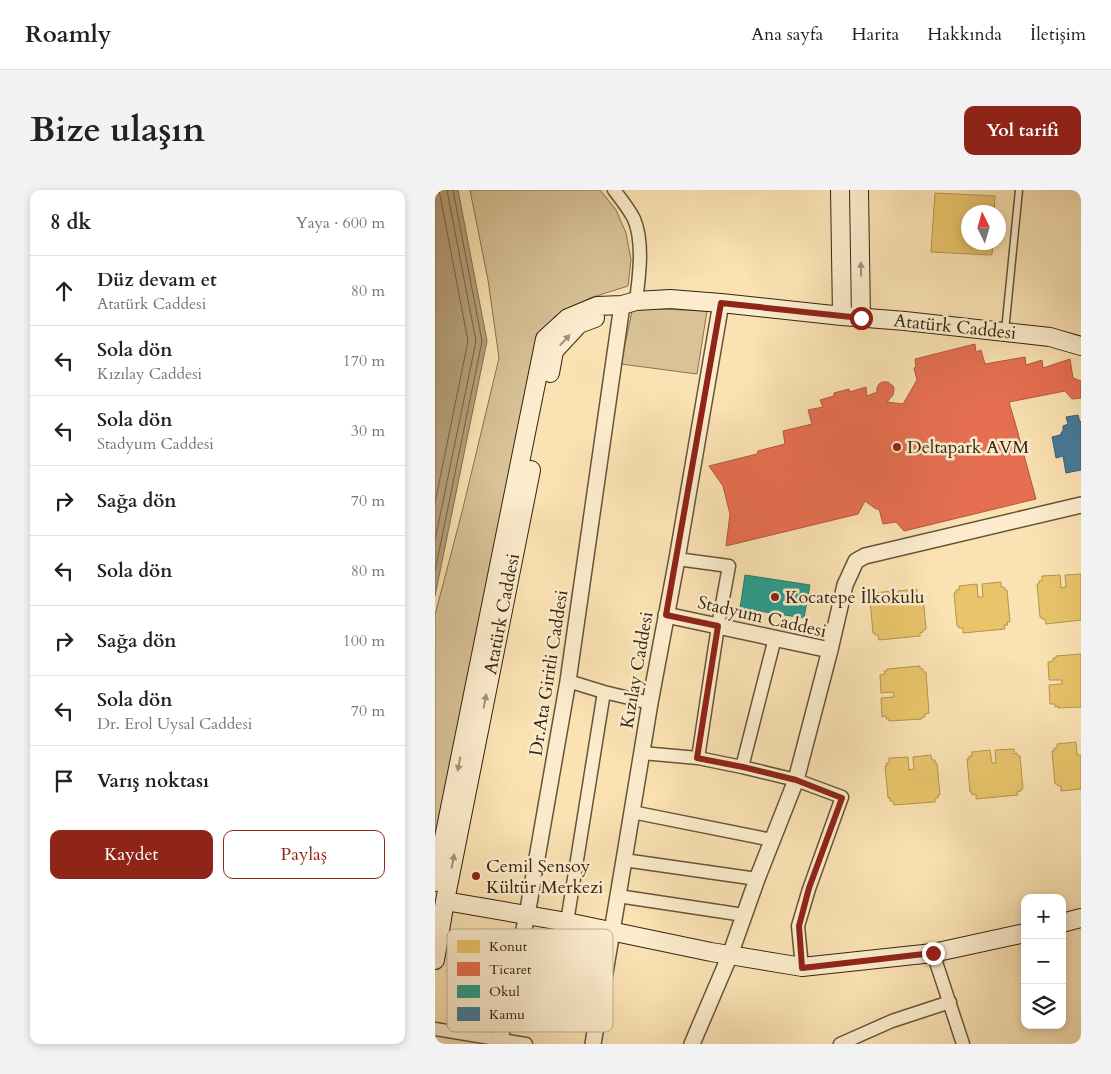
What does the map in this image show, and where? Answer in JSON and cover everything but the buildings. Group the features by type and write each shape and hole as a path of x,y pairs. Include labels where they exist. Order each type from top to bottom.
{"main road":[{"path":"839,190 843,316"},
{"path":"859,190 861,318"},
{"name":"Atatürk Caddesi","path":"435,882 545,339 568,318 597,306 670,299 1050,337"},
{"name":"Atatürk Caddesi","path":"435,960 438,901 554,351 579,324 629,303"},
{"path":"1050,337 1081,334"},
{"path":"1050,337 1081,346"},
{"path":"438,901 527,915 598,929"},
{"path":"1066,922 1081,918"},
{"path":"613,932 802,968 933,953 1021,934"}],"street":[{"path":"614,190 634,220 639,240 640,270 629,303"},
{"name":"Dr.Ata Giritli Caddesi","path":"524,929 629,303"},
{"name":"Kızılay Caddesi","path":"612,929 650,703 721,303"},
{"path":"830,650 845,585 856,561 865,556 1081,505"},
{"path":"677,559 729,566 697,758"},
{"name":"Stadyum Caddesi","path":"666,615 830,650 796,780 757,879 730,955 692,1044"},
{"path":"743,767 775,638"},
{"path":"567,681 650,703"},
{"path":"567,922 604,692"},
{"path":"642,753 697,758 743,767 796,780 842,798 809,888 799,926 802,968"},
{"path":"632,812 772,840"},
{"path":"624,860 757,879"},
{"path":"618,896 744,915"},
{"path":"933,953 963,1044"},
{"path":"840,1044 892,1021 949,1002"},
{"path":"450,1032 500,1042 526,1044"}],"lane":[{"path":"1005,332 1019,190"}],"shaded area":[{"path":"470,190 600,190 616,210 626,233 631,260 628,286 590,298 554,317 490,597 435,861 435,615 499,358 488,280"},
{"path":"640,308 707,311 697,374 621,364 632,311"}],"water":[{"path":"435,190 458,190 487,341 435,596"}],"place":[{"name":"Deltapark AVM","path":"897,447"},
{"name":"Kocatepe İlkokulu","path":"775,597"},
{"name":"Cemil Şensoy Kültür Merkezi","path":"476,876"}],"route":[{"path":"861,318 721,303 666,615 718,626 697,758 796,780 842,798 809,888 799,926 802,968 933,953"}]}
